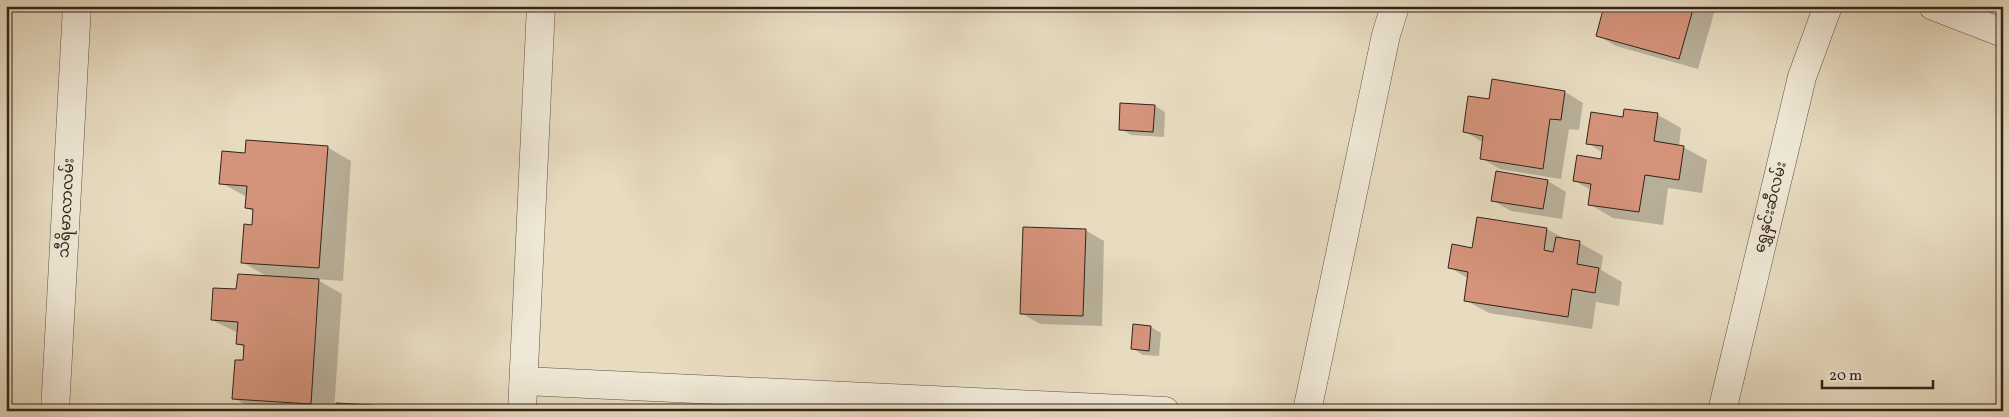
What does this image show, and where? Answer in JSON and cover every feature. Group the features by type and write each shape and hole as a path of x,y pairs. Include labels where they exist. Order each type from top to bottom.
{"street":[{"name":"သီရိမာလာလမ်း","path":"55,411 77,6"},
{"path":"522,411 541,6"},
{"path":"1307,411 1386,35 1395,6"},
{"name":"ရွှေနှင်းဆီလမ်း","path":"1722,411 1802,77 1828,6"},
{"path":"1933,6 2003,33"},
{"path":"524,381 1165,411"}],"building":[{"path":"1604,6 1694,6 1679,59 1596,36"},
{"path":"1492,79 1565,91 1561,120 1550,119 1543,169 1480,159 1483,136 1463,132 1468,96 1489,99"},
{"path":"1120,103 1155,105 1153,132 1119,130"},
{"path":"1624,109 1658,113 1654,141 1684,146 1679,180 1645,175 1639,212 1588,205 1591,184 1573,181 1577,155 1601,159 1603,146 1586,144 1591,112 1623,117"},
{"path":"246,140 328,146 319,268 241,263 244,224 252,225 253,209 245,208 247,186 219,184 222,151 245,153"},
{"path":"1496,171 1548,180 1543,209 1491,201"},
{"path":"1477,217 1547,228 1544,250 1553,252 1556,237 1580,241 1577,264 1599,268 1595,293 1572,289 1568,317 1464,301 1468,272 1448,268 1452,244 1472,248"},
{"path":"1023,227 1086,229 1083,316 1020,314"},
{"path":"238,274 319,279 311,404 232,399 235,360 243,360 244,345 236,344 238,322 211,320 213,288 236,289"},
{"path":"1133,324 1151,326 1149,351 1131,349"},
{"path":"336,403 372,405 372,411 336,411"}]}
